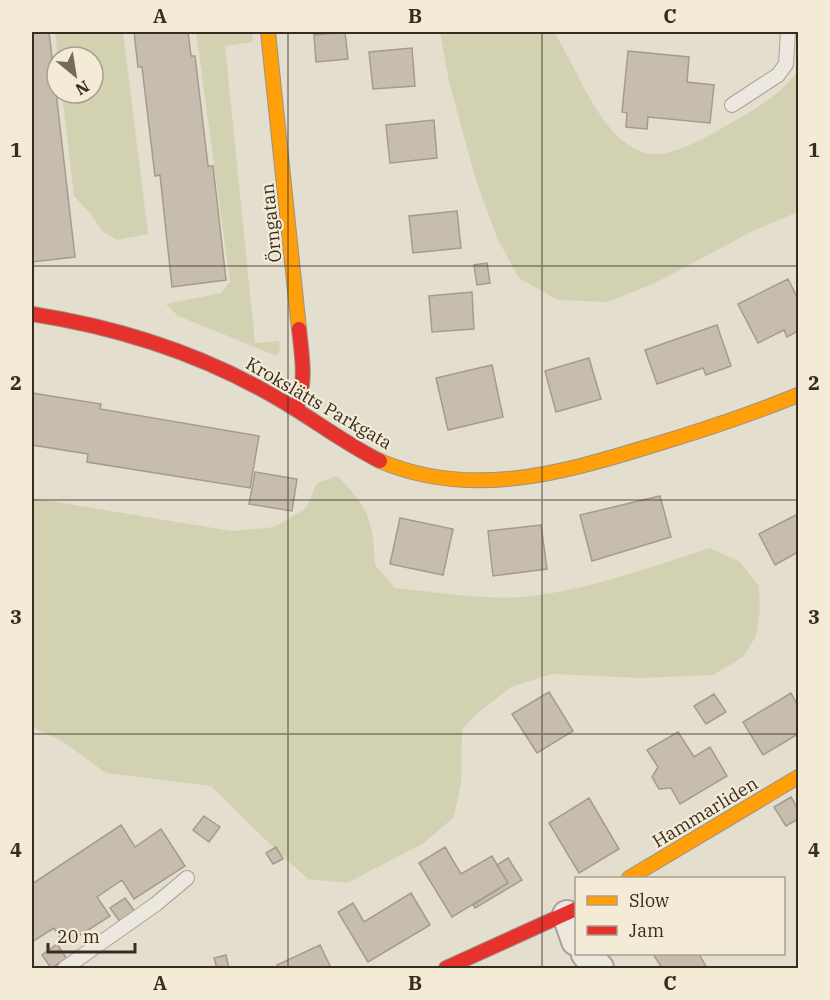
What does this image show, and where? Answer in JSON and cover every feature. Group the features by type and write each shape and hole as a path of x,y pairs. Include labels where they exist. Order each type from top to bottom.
{"street":[{"name":"Örngatan","path":"268,32 303,365 302,394 296,409"},
{"name":"Krokslätts Parkgata","path":"32,314 78,322 174,350 228,373 296,409 380,461 443,478 478,482 540,475 603,460 730,421 798,395"},
{"name":"Hammarliden","path":"632,877 798,777"},
{"path":"446,969 573,922"},
{"path":"587,955 599,969"}],"lane":[{"path":"732,105 778,75 786,64 788,32"},
{"path":"65,969 156,904 187,878"}],"green space":[{"path":"55,32 123,32 148,234 117,240 103,232 74,196 63,105 105,105 105,45 57,45"},
{"path":"196,32 252,32 253,42 225,46 255,343 279,341 280,350 277,356 178,316 166,304 221,293 230,282"},
{"path":"440,32 554,32 594,106 607,124 621,139 637,150 655,154 688,146 713,134 772,97 798,71 798,212 755,230 653,284 607,302 558,300 519,278 497,238 475,177 449,82"},
{"path":"337,476 363,506 371,526 375,565 395,588 482,597 532,596 578,588 710,548 740,562 759,586 760,610 756,636 743,657 713,675 642,678 552,674 511,687 475,715 462,730 461,782 454,817 424,843 347,883 308,879 211,786 106,773 62,741 32,727 32,498 232,531 275,527 306,508 317,483"}],"building":[{"path":"32,32 49,32 51,45 45,45 45,105 57,105 75,257 32,262"},
{"path":"134,32 188,32 191,56 195,56 208,166 213,166 226,280 172,287 160,175 155,176 142,67 138,67"},
{"path":"345,32 348,59 316,62 314,35"},
{"path":"412,48 415,86 373,89 369,52"},
{"path":"628,51 689,57 687,82 714,85 710,123 648,117 647,129 626,127 627,113 622,112"},
{"path":"434,120 437,158 390,163 386,125"},
{"path":"457,211 461,248 413,253 409,216"},
{"path":"487,263 490,283 477,285 474,265"},
{"path":"788,279 798,299 798,331 787,337 784,330 758,343 738,304"},
{"path":"472,292 474,329 432,332 429,296"},
{"path":"717,325 731,366 706,375 703,368 657,384 645,350"},
{"path":"589,358 601,399 556,412 545,371"},
{"path":"492,365 503,417 448,430 436,378"},
{"path":"32,393 101,404 100,409 259,436 250,488 87,462 88,454 32,445"},
{"path":"255,472 297,479 292,511 249,504"},
{"path":"660,496 671,537 592,561 580,515"},
{"path":"798,514 798,552 775,565 759,534"},
{"path":"400,518 453,529 443,575 390,564"},
{"path":"541,525 547,569 493,576 488,531"},
{"path":"549,692 573,731 537,753 512,714"},
{"path":"791,693 798,706 798,734 763,755 743,722"},
{"path":"714,694 726,712 706,724 694,706"},
{"path":"678,732 694,757 710,747 727,776 680,804 671,788 659,789 652,777 658,767 647,750"},
{"path":"791,797 798,809 798,819 786,826 774,807"},
{"path":"589,798 619,849 579,873 549,823"},
{"path":"204,816 220,827 209,842 193,830"},
{"path":"121,825 135,847 161,829 185,866 134,899 122,880 97,897 110,916 65,945 54,928 32,942 32,884"},
{"path":"276,847 283,859 273,864 266,853"},
{"path":"445,847 461,874 492,856 508,883 452,917 419,863"},
{"path":"508,858 522,880 475,908 473,905 508,883 497,865"},
{"path":"411,893 430,925 368,962 338,912 353,903 364,922"},
{"path":"125,898 136,913 121,923 110,908"},
{"path":"57,944 67,959 51,968 42,955"},
{"path":"320,945 331,968 279,968 277,965"},
{"path":"226,955 229,968 217,968 214,958"},
{"path":"654,955 700,955 707,968 662,968"}],"traffic: slow":[{"path":"268,32 299,329"},
{"path":"380,461 413,472 447,479 514,478 547,473 614,457 685,435 798,395"},
{"path":"631,877 798,777"}],"traffic: jam":[{"path":"32,314 125,334 213,366 270,394 380,461"},
{"path":"296,409 303,379 299,329"},
{"path":"446,968 575,909"}]}
